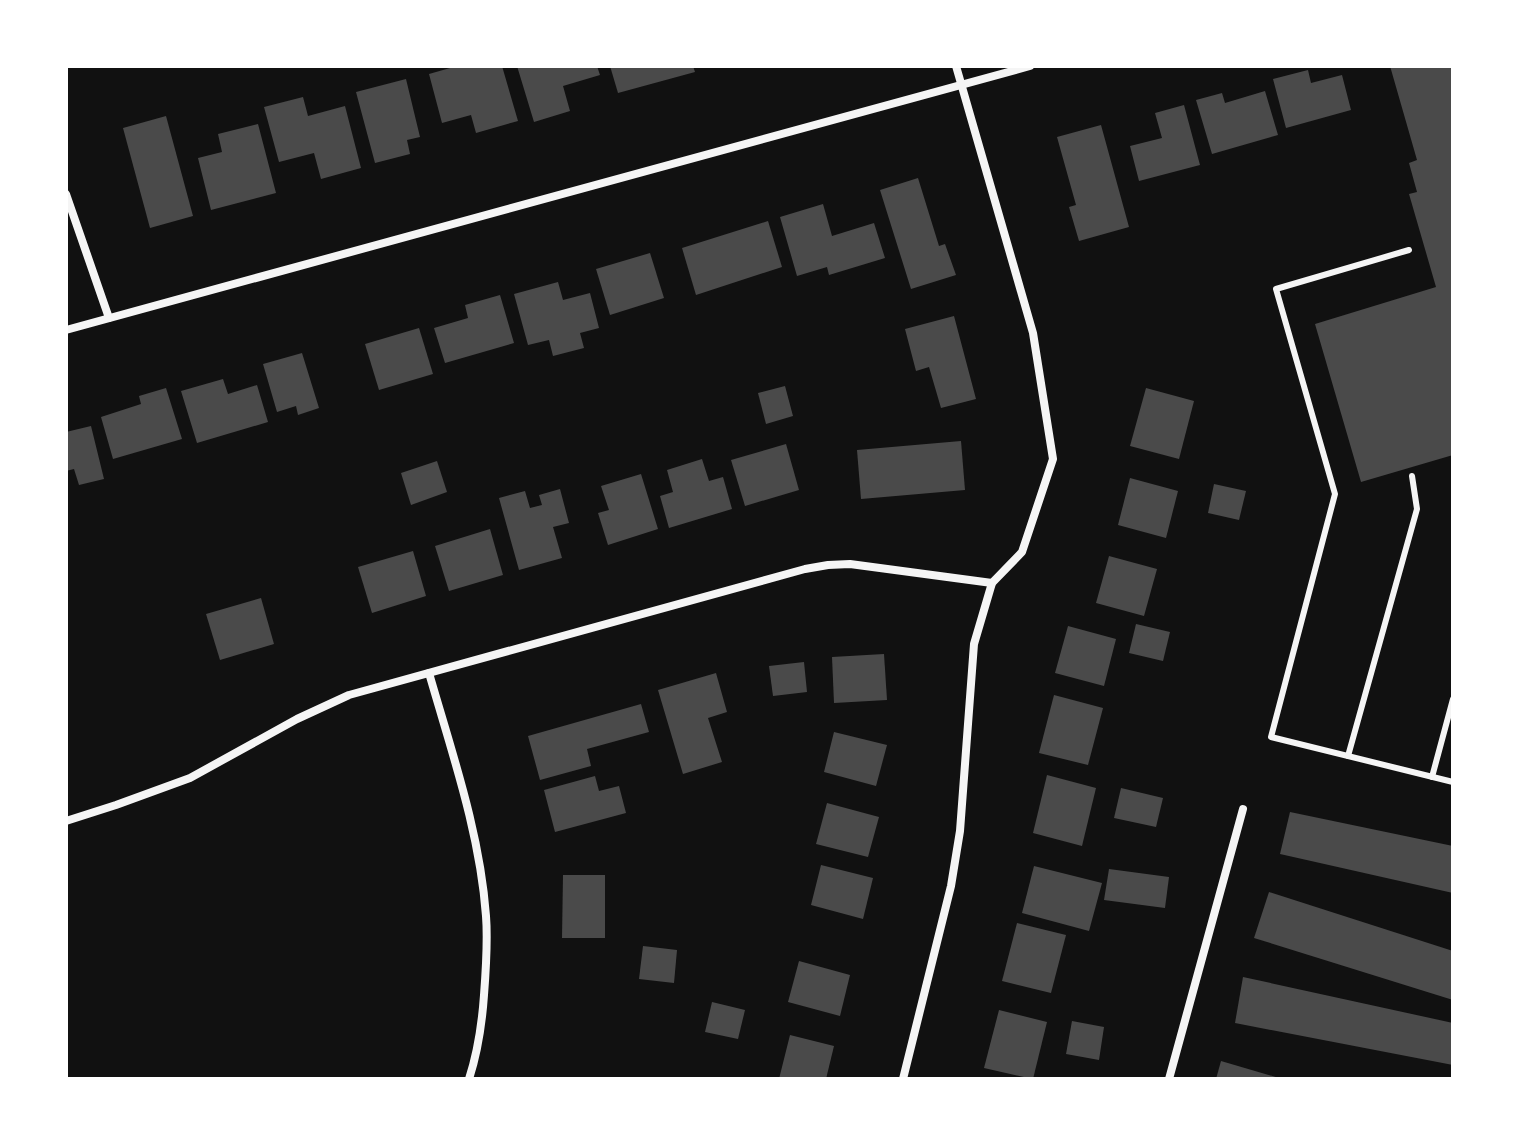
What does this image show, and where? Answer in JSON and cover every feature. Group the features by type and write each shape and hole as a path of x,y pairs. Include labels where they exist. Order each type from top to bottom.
{"street":[{"path":"903,1079 951,886 960,831 974,644 992,583 1022,552 1053,459 1033,333 956,66"},
{"path":"66,330 1030,66"},
{"path":"66,194 109,318"},
{"path":"66,821 190,778 297,719 349,695 805,569 850,564 992,583"},
{"path":"429,673 476,841 486,918 482,1019 477,1054 469,1079"},
{"path":"1169,1079 1243,809"}],"lane":[{"path":"1409,250 1276,289 1335,494 1271,737 1453,782"},
{"path":"1348,756 1417,509 1412,476"},
{"path":"1432,777 1453,699"}],"building":[{"path":"457,66 502,66 518,121 476,133 471,115 442,123 429,74"},
{"path":"517,66 597,66 600,75 563,86 570,111 534,122"},
{"path":"610,66 693,66 695,72 618,93"},
{"path":"1390,66 1453,66 1453,455 1361,482 1315,324 1436,287 1409,194 1417,192 1409,163 1417,160"},
{"path":"1308,70 1311,83 1342,75 1351,110 1286,128 1273,79"},
{"path":"406,79 420,137 407,140 410,154 375,163 356,92"},
{"path":"1265,91 1278,135 1212,154 1196,100 1222,93 1225,103"},
{"path":"303,97 308,116 345,106 361,168 321,179 314,153 279,162 264,107"},
{"path":"1184,105 1200,165 1139,181 1130,146 1162,138 1155,113"},
{"path":"166,116 193,216 150,228 123,128"},
{"path":"258,124 276,193 211,210 198,158 222,152 218,134"},
{"path":"1101,125 1129,227 1079,241 1069,207 1076,205 1057,137"},
{"path":"918,178 939,246 945,244 956,275 911,289 880,190"},
{"path":"823,204 832,236 874,223 885,258 829,275 827,267 797,276 780,217"},
{"path":"768,221 782,267 696,295 682,248"},
{"path":"650,253 664,298 610,315 596,269"},
{"path":"558,282 563,300 590,293 599,328 580,333 584,348 553,356 549,340 528,345 514,294"},
{"path":"500,295 514,343 445,363 434,328 468,318 465,305"},
{"path":"954,316 976,399 941,408 929,367 916,371 905,329"},
{"path":"419,328 433,374 379,390 365,344"},
{"path":"302,353 319,408 298,415 296,406 277,412 263,364"},
{"path":"223,379 228,394 257,385 268,422 197,443 181,391"},
{"path":"785,386 793,416 766,424 758,393"},
{"path":"166,388 182,439 113,459 101,417 141,404 139,396"},
{"path":"1146,388 1194,401 1179,459 1130,446"},
{"path":"91,426 104,479 79,485 74,469 66,471 66,432"},
{"path":"961,441 965,490 861,499 857,450"},
{"path":"786,444 799,490 745,506 731,460"},
{"path":"702,459 709,481 723,477 732,509 669,528 660,496 673,492 667,470"},
{"path":"437,461 447,492 411,505 401,473"},
{"path":"641,474 658,529 608,545 598,513 609,510 601,486"},
{"path":"1130,478 1178,491 1166,538 1118,525"},
{"path":"1214,484 1246,491 1239,520 1208,513"},
{"path":"560,489 569,523 553,527 562,558 519,570 499,498 525,491 530,508 542,505 539,495"},
{"path":"490,529 503,575 449,591 435,546"},
{"path":"413,551 426,596 372,613 358,567"},
{"path":"1109,556 1157,569 1144,616 1096,603"},
{"path":"261,598 274,644 220,660 206,614"},
{"path":"1136,624 1170,632 1163,661 1129,653"},
{"path":"1068,626 1116,639 1104,686 1055,673"},
{"path":"884,654 887,700 834,703 832,657"},
{"path":"804,662 807,692 773,696 769,666"},
{"path":"716,673 727,712 708,718 722,762 683,774 658,690"},
{"path":"1054,695 1103,708 1088,765 1039,753"},
{"path":"641,704 649,732 587,749 591,766 540,780 528,736"},
{"path":"834,732 887,745 876,786 824,772"},
{"path":"1047,775 1096,788 1082,846 1033,833"},
{"path":"595,776 599,791 619,786 626,813 555,832 544,790"},
{"path":"1121,788 1163,798 1156,827 1114,818"},
{"path":"827,803 879,817 868,857 816,844"},
{"path":"1290,812 1453,846 1453,893 1280,854"},
{"path":"821,865 873,878 863,919 811,905"},
{"path":"1034,866 1102,883 1089,931 1022,913"},
{"path":"1109,869 1169,877 1165,908 1104,900"},
{"path":"563,875 605,875 605,938 562,938"},
{"path":"1269,892 1453,951 1453,1000 1254,938"},
{"path":"1017,923 1066,935 1051,993 1002,981"},
{"path":"643,946 677,950 674,983 639,979"},
{"path":"799,961 850,975 840,1016 788,1002"},
{"path":"1243,977 1453,1023 1453,1065 1235,1023"},
{"path":"712,1002 745,1010 738,1039 705,1032"},
{"path":"999,1010 1047,1022 1033,1079 984,1068"},
{"path":"1072,1021 1104,1027 1099,1060 1066,1054"},
{"path":"790,1035 834,1046 826,1079 779,1079"},
{"path":"1221,1061 1279,1078 1279,1079 1216,1079"}]}
